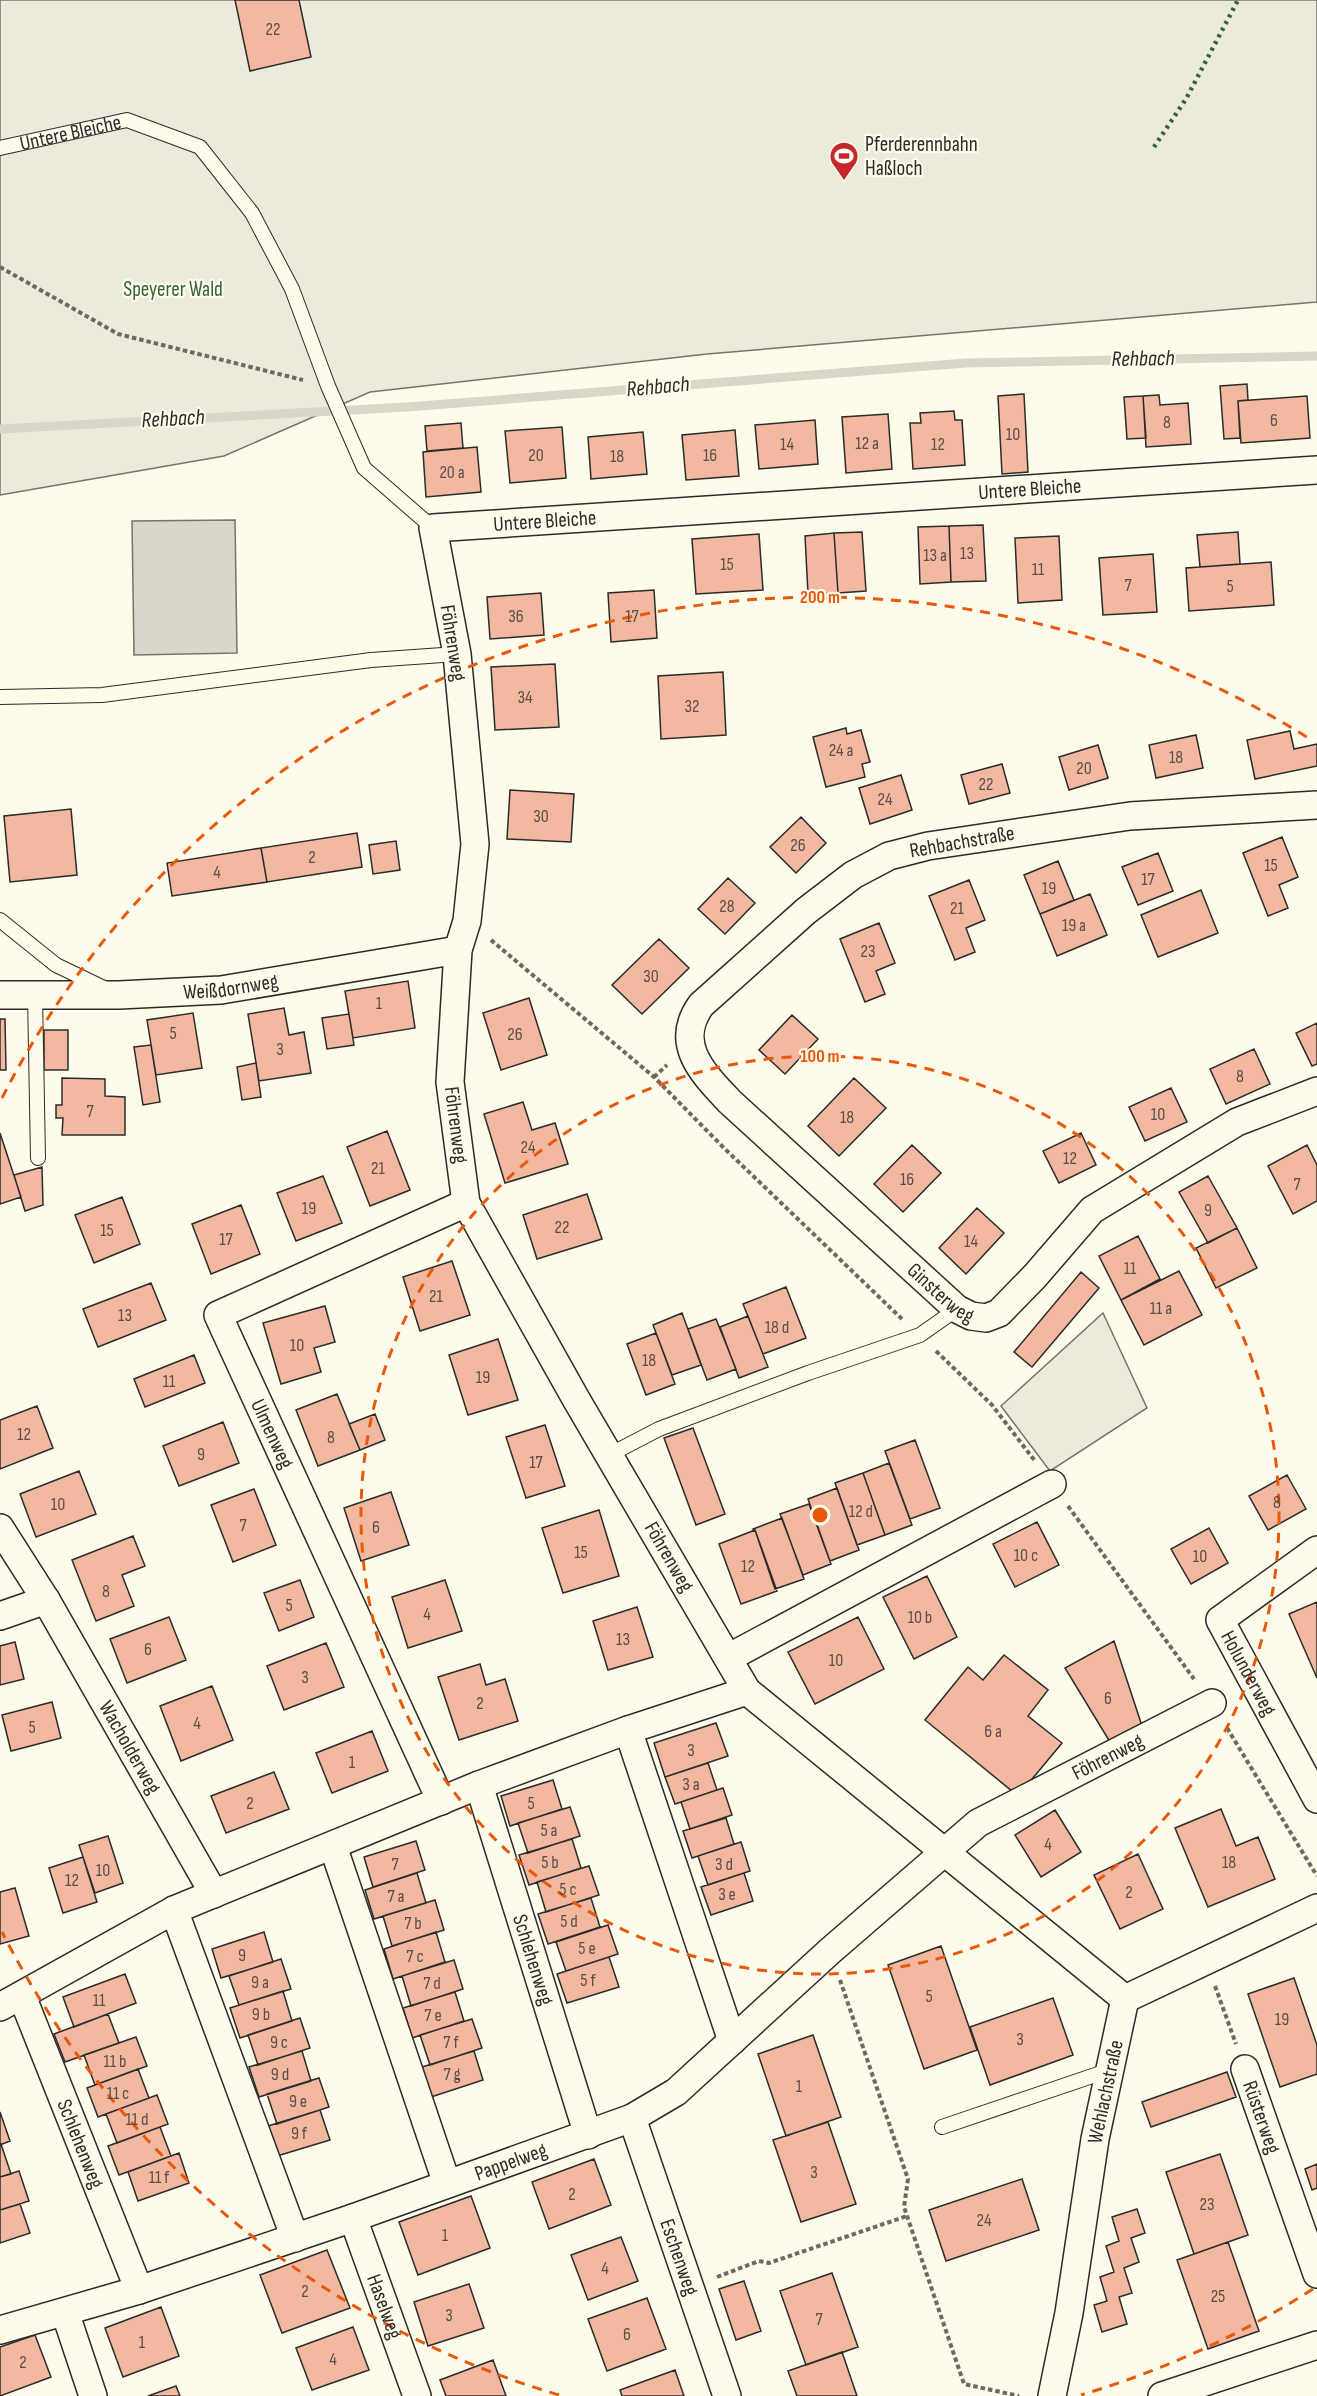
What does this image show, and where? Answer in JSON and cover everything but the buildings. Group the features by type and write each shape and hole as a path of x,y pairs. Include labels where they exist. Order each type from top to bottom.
{"street":[{"name":"Untere Bleiche","path":"433,528 1317,470"},
{"name":"Föhrenweg","path":"433,528 457,654 475,843 467,921 458,950 450,1082 466,1203 609,1455 747,1691 1125,1999"},
{"name":"Rehbachstraße","path":"691,1045 690,1030 693,1017 701,1005 806,911 852,875 889,856 928,846 1130,816 1317,805"},
{"name":"Weißdornweg","path":"0,995 119,995 221,990 458,950"},
{"name":"Ginsterweg","path":"691,1045 697,1065 729,1101 957,1309 971,1316 986,1318 999,1313 1035,1276 1092,1210 1237,1122 1317,1091"},
{"name":"Ulmenweg","path":"441,1801 218,1315 466,1203"},
{"path":"728,1658 1052,1485"},
{"name":"Wacholderweg","path":"0,1528 46,1600 214,1894"},
{"name":"Holunderweg","path":"1317,1550 1220,1620 1317,1799"},
{"path":"0,1616 46,1600"},
{"name":"Schlehenweg","path":"140,2290 11,2002 174,1910 479,1785 628,1730 747,1691"},
{"name":"Föhrenweg","path":"945,1852 978,1823 1212,1703"},
{"path":"628,1730 732,2041"},
{"name":"Schlehenweg","path":"479,1785 588,2135"},
{"path":"333,1846 447,2184"},
{"name":"Pappelweg","path":"0,2330 140,2290 353,2218 632,2118 676,2092 830,1951 945,1852"},
{"path":"1125,1999 1317,1908"},
{"path":"174,1910 295,2238"},
{"name":"Wehlachstraße","path":"1052,2396 1069,2313 1095,2139 1125,1999"},
{"name":"Rüsterweg","path":"1245,2069 1317,2274"},
{"name":"Eschenweg","path":"632,2118 727,2396"},
{"name":"Haselweg","path":"353,2218 417,2396"},
{"path":"65,2312 93,2396"},
{"path":"1162,2396 1317,2345"}],"lane":[{"name":"Untere Bleiche","path":"0,148 127,120 200,147 252,213 292,289 328,386 364,468 433,528"},
{"path":"0,696 102,695 371,660 457,654"},
{"path":"0,920 56,965 119,995"},
{"path":"35,995 38,1158"},
{"path":"609,1455 659,1429 808,1373 920,1335 957,1309"},
{"path":"942,2127 1110,2070"}],"path":[{"path":"0,267 118,334 328,386"},
{"path":"467,921 654,1077 724,1148 992,1405 1212,1703 1317,1876"},
{"path":"830,1951 908,2179 904,2207 964,2384 1019,2396"},
{"name":"Rüsterweg","path":"1206,1960 1245,2069"},
{"path":"691,2287 759,2261 769,2263 907,2216"}],"green space":[{"name":"Pferderennbahn Haßloch","path":"0,0 1317,0 1317,302 707,354 370,392 224,456 0,495"},
{"path":"1103,1313 1147,1408 1050,1471 1001,1406"}],"shaded area":[{"path":"235,520 237,653 134,655 132,521"}],"waterway":[{"name":"Rehbach","path":"0,429 407,407 966,363 1317,356"}],"hedge":[{"path":"1154,147 1186,99 1238,0"}],"place":[{"name":"Pferderennbahn Haßloch","path":"844,182"}],"park label":[{"name":"Speyerer Wald","path":"173,289"}]}
